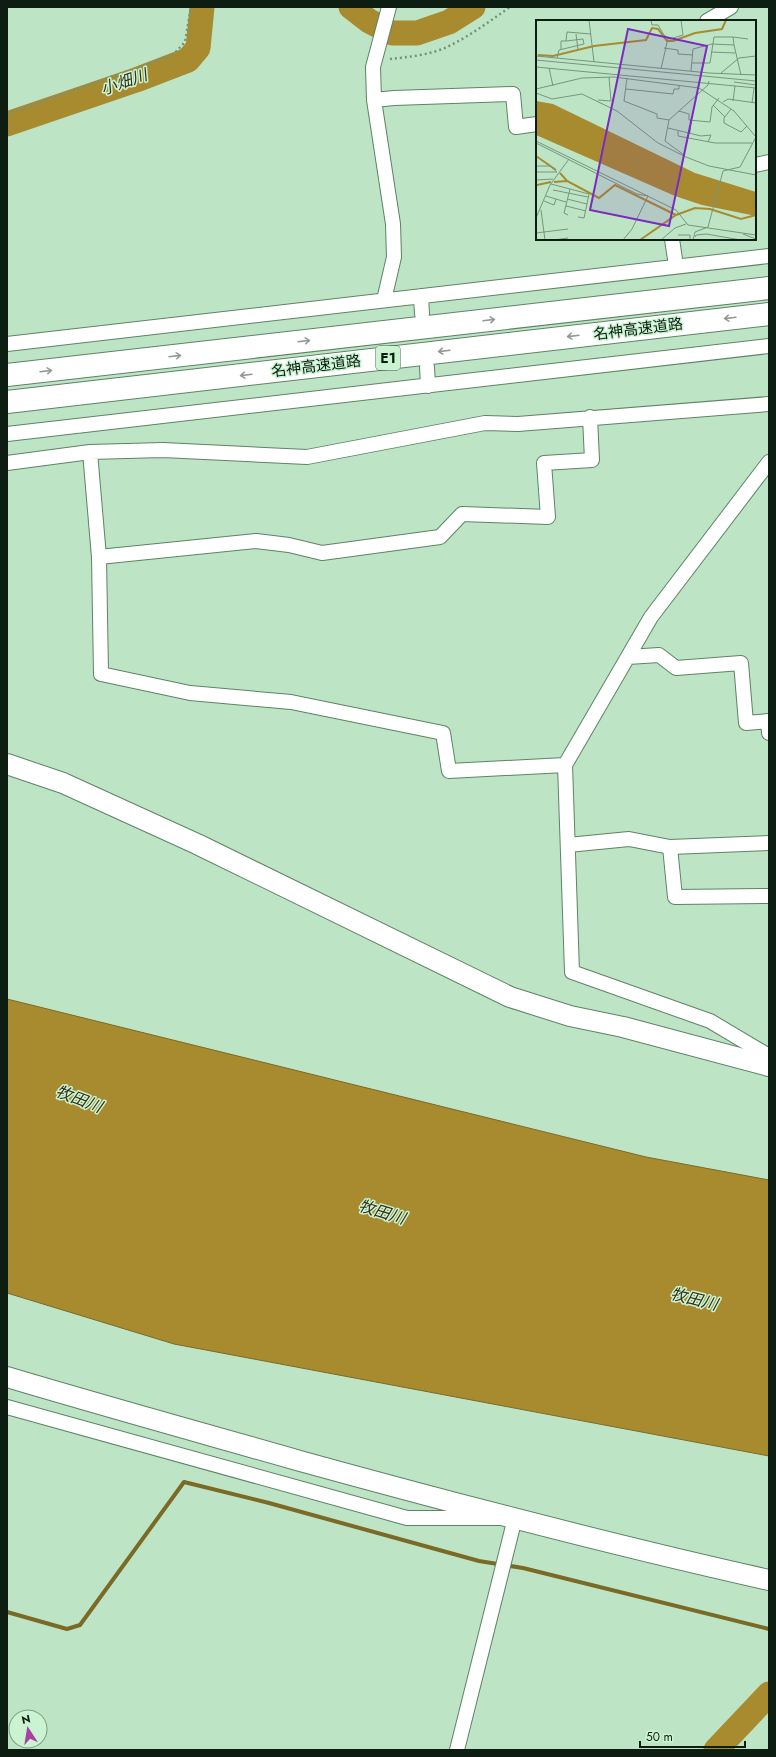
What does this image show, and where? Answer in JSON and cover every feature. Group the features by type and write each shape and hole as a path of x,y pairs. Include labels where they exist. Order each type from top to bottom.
{"highway":[{"name":"名神高速道路","path":"7,375 769,288"},
{"name":"名神高速道路","path":"7,402 769,314"}],"street":[{"path":"709,20 731,7"},
{"path":"384,300 394,257 393,224 374,100 373,68 388,9"},
{"path":"374,100 513,94 516,127 536,124"},
{"path":"756,166 769,162"},
{"path":"672,240 676,266"},
{"path":"7,344 769,256"},
{"path":"421,296 422,314"},
{"path":"7,434 769,346"},
{"path":"427,367 428,386"},
{"path":"7,463 90,452 163,450 307,457 485,423 518,424 590,417 769,404"},
{"path":"98,557 256,541 289,545 322,553 440,537 462,514 548,517 544,463 592,460 590,417"},
{"path":"90,452 98,557 101,674 190,693 291,702 443,733 449,771 565,765"},
{"path":"769,462 651,618 565,765 572,972 710,1021 769,1056"},
{"path":"628,657 660,655 676,668 741,663 746,723 769,725"},
{"path":"7,764 63,782 190,841 510,997 570,1016 623,1028 769,1066"},
{"path":"568,845 629,839 670,848 769,843"},
{"path":"670,848 675,897 769,896"},
{"path":"7,1377 109,1408 426,1495 660,1556 769,1580"},
{"path":"7,1407 407,1518 515,1518"},
{"path":"458,1750 515,1518"}],"path":[{"path":"7,114 173,56 185,42 191,7"},
{"path":"378,48 389,59 410,57 446,47 472,33 510,7"}],"water":[{"name":"牧田川","path":"7,999 646,1157 769,1180 769,1456 174,1344 7,1293"}],"waterway":[{"name":"小畑川","path":"7,124 136,80 188,60 198,48 202,7"},
{"name":"小畑川","path":"351,7 369,21 392,33 417,33 449,22 473,7"},
{"path":"7,1612 67,1629 80,1625 184,1482 269,1503 479,1561 523,1568 769,1629"},
{"path":"716,1750 769,1694"}]}
